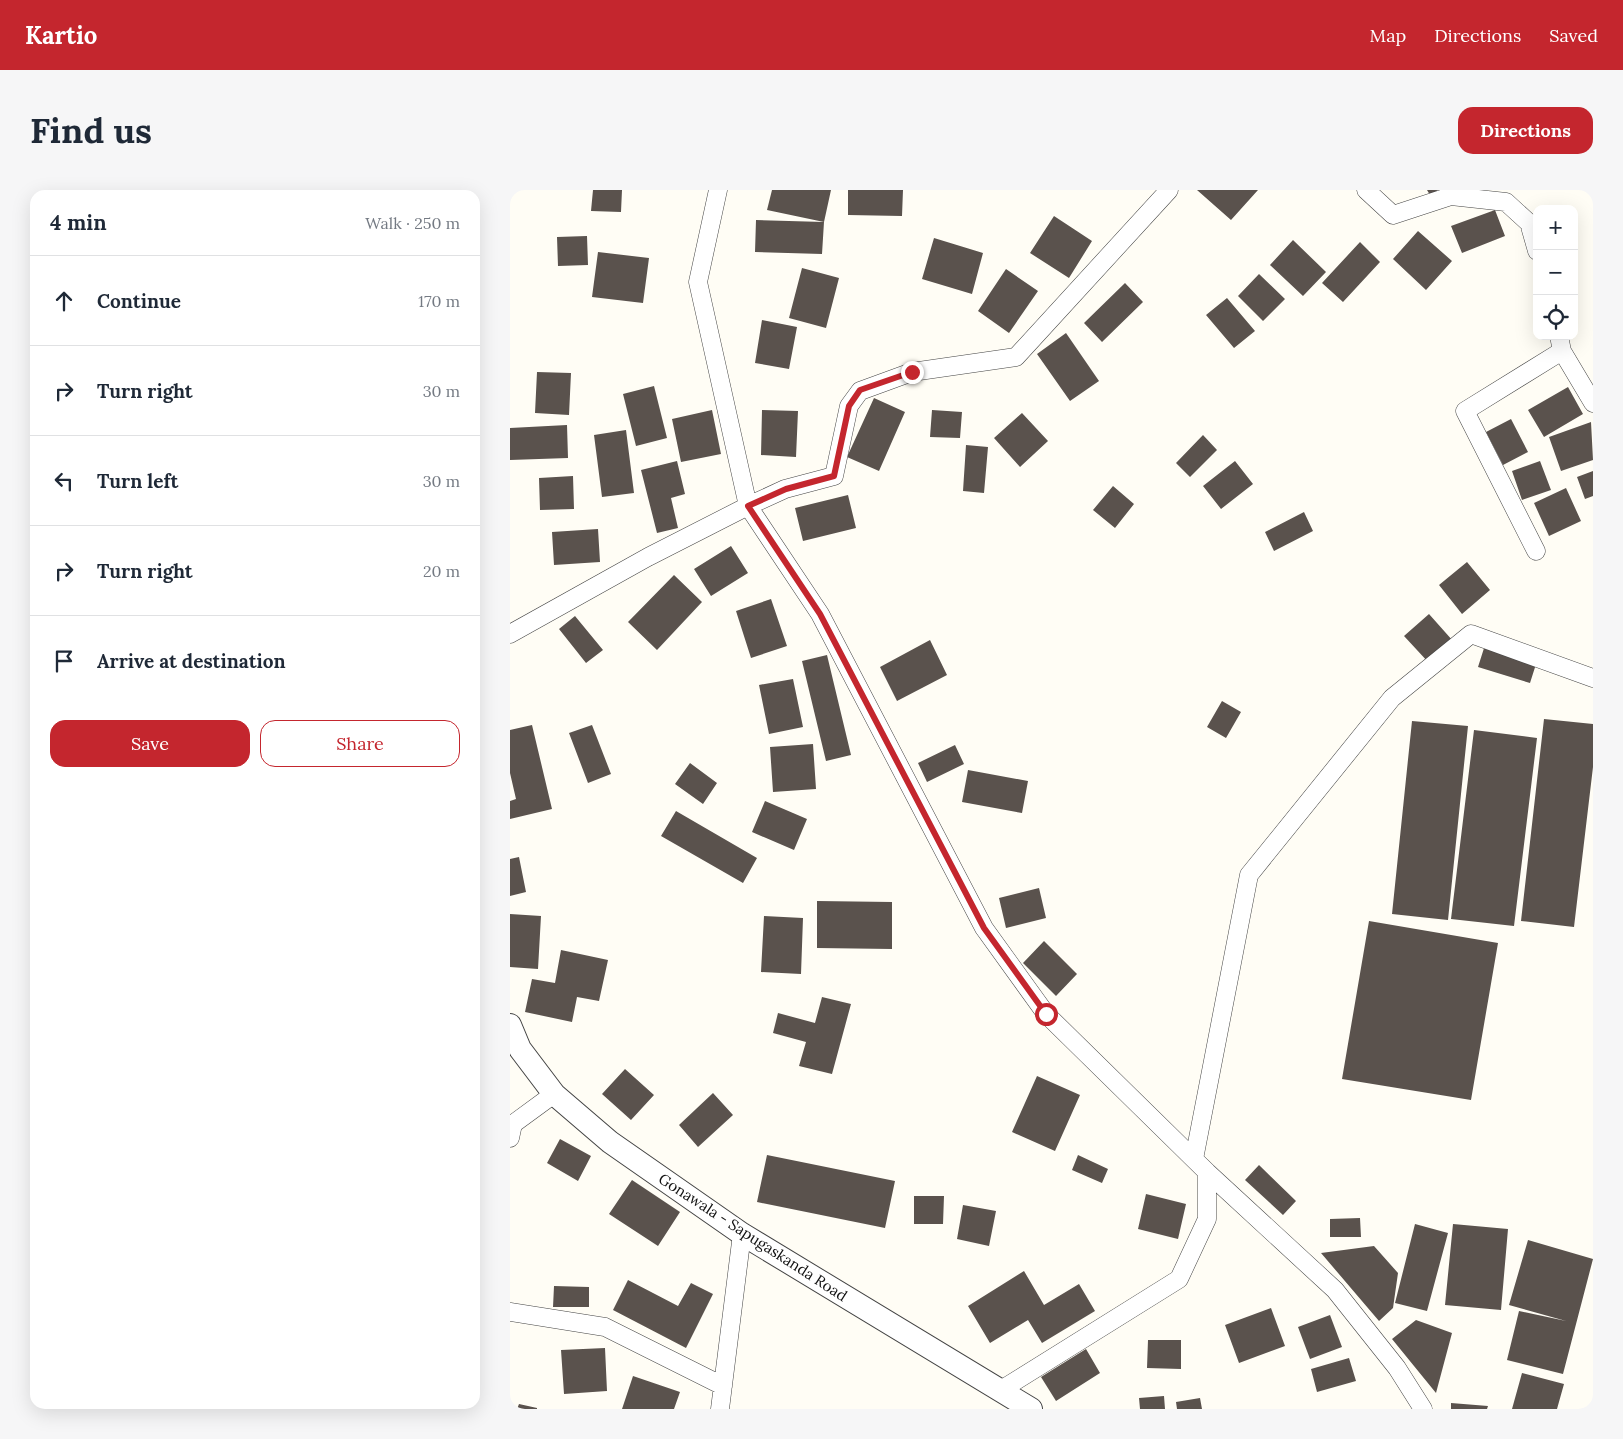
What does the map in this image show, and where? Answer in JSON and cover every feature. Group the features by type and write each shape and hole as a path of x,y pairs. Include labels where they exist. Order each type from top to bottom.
{"street":[{"path":"718,190 698,282 748,506 820,614 984,928 1046,1014 1207,1172 1335,1290 1397,1368 1423,1409"},
{"path":"510,634 648,557 748,506 786,489 834,476 849,406 860,390 912,372 1016,357 1169,190"},
{"path":"1366,190 1393,215 1451,196 1506,202 1529,223 1537,250"},
{"path":"1536,551 1465,411 1561,344 1593,403"},
{"path":"1194,1159 1249,876 1392,698 1471,634 1593,678"},
{"name":"Gonawala - Sapugaskanda Road","path":"510,1025 515,1049 554,1094 610,1142 742,1234 1031,1409"},
{"path":"510,1138 513,1124 554,1094"},
{"path":"1001,1390 1179,1280 1207,1219 1207,1172"},
{"path":"720,1409 742,1234"},
{"path":"510,1312 605,1327 723,1386"}],"building":[{"path":"593,190 622,190 621,212 591,211"},
{"path":"772,190 831,190 824,222 767,210"},
{"path":"848,190 903,190 902,216 848,215"},
{"path":"1197,190 1258,190 1231,220"},
{"path":"1427,190 1438,190 1430,195"},
{"path":"1495,210 1505,236 1462,253 1451,226"},
{"path":"1054,216 1092,241 1069,278 1030,253"},
{"path":"756,220 824,222 822,254 755,252"},
{"path":"1418,231 1452,261 1426,290 1393,259"},
{"path":"587,236 588,265 558,266 557,237"},
{"path":"934,238 983,253 972,294 922,279"},
{"path":"1293,240 1326,272 1303,296 1270,265"},
{"path":"1360,242 1380,262 1343,302 1322,283"},
{"path":"598,252 649,258 643,303 592,297"},
{"path":"802,268 839,278 826,328 789,318"},
{"path":"1006,269 1038,291 1009,333 978,311"},
{"path":"1259,274 1285,299 1263,321 1238,296"},
{"path":"1125,283 1143,302 1102,342 1084,323"},
{"path":"1227,298 1255,331 1234,348 1206,315"},
{"path":"762,320 797,327 789,369 755,363"},
{"path":"1066,333 1099,381 1070,401 1037,354"},
{"path":"537,372 571,373 569,415 535,413"},
{"path":"654,386 667,438 636,446 623,394"},
{"path":"1568,387 1583,414 1544,437 1528,410"},
{"path":"874,398 905,412 879,471 847,457"},
{"path":"712,410 721,454 681,462 672,419"},
{"path":"762,410 798,411 796,457 761,455"},
{"path":"932,410 962,412 960,438 930,437"},
{"path":"1022,413 1048,441 1020,467 994,438"},
{"path":"1511,419 1528,452 1503,465 1486,432"},
{"path":"1591,422 1593,460 1561,471 1549,437"},
{"path":"567,425 568,458 510,460 510,428"},
{"path":"626,430 634,493 602,497 594,435"},
{"path":"1203,435 1217,450 1190,477 1176,463"},
{"path":"966,445 988,447 984,493 963,491"},
{"path":"677,461 685,494 671,498 678,528 657,533 641,470"},
{"path":"1235,461 1253,484 1221,509 1203,486"},
{"path":"1540,461 1551,490 1522,500 1512,471"},
{"path":"1593,471 1593,496 1585,499 1577,477"},
{"path":"573,476 574,509 540,510 539,478"},
{"path":"1113,486 1134,504 1115,528 1093,510"},
{"path":"1566,488 1581,521 1549,536 1534,503"},
{"path":"848,495 856,528 803,541 795,508"},
{"path":"1304,512 1313,531 1274,551 1265,532"},
{"path":"598,529 600,562 554,565 552,532"},
{"path":"731,546 748,573 711,596 694,569"},
{"path":"1467,562 1490,590 1462,614 1439,585"},
{"path":"674,575 702,602 657,650 628,622"},
{"path":"771,599 787,646 751,658 736,611"},
{"path":"1429,614 1453,641 1429,663 1404,636"},
{"path":"575,616 603,650 586,663 559,629"},
{"path":"930,640 947,675 897,701 880,667"},
{"path":"1485,645 1537,661 1530,683 1478,667"},
{"path":"827,655 851,755 826,761 802,661"},
{"path":"793,679 803,727 769,734 759,685"},
{"path":"1222,701 1241,712 1226,738 1207,727"},
{"path":"1544,719 1593,724 1593,767 1574,927 1521,921"},
{"path":"1412,721 1468,726 1448,920 1392,914"},
{"path":"532,725 552,809 510,819 510,801 516,799 510,773 510,730"},
{"path":"592,725 611,774 588,783 569,733"},
{"path":"1474,730 1537,738 1514,926 1451,919"},
{"path":"813,744 816,789 773,792 770,747"},
{"path":"955,745 964,764 927,782 918,763"},
{"path":"690,763 717,783 703,804 675,784"},
{"path":"968,770 1028,781 1022,813 962,802"},
{"path":"765,801 807,819 794,850 752,832"},
{"path":"676,811 757,858 743,883 661,836"},
{"path":"519,857 526,892 510,896 510,859"},
{"path":"1039,888 1046,918 1006,928 999,898"},
{"path":"817,901 892,902 892,949 817,948"},
{"path":"510,914 541,916 538,969 510,967"},
{"path":"764,916 803,918 801,974 761,972"},
{"path":"1369,921 1498,943 1471,1100 1342,1079"},
{"path":"1044,941 1077,974 1056,996 1023,963"},
{"path":"561,950 608,960 599,1001 577,997 572,1022 525,1012 532,979 555,983"},
{"path":"822,997 851,1004 832,1074 799,1066 806,1042 773,1033 778,1013 815,1023"},
{"path":"625,1069 654,1095 631,1120 602,1094"},
{"path":"1037,1076 1080,1095 1055,1151 1012,1132"},
{"path":"713,1093 733,1115 698,1147 679,1125"},
{"path":"560,1139 591,1156 578,1181 547,1163"},
{"path":"767,1155 895,1181 885,1228 757,1202"},
{"path":"1078,1155 1108,1169 1102,1183 1072,1170"},
{"path":"1259,1165 1296,1201 1283,1215 1245,1180"},
{"path":"632,1180 680,1212 658,1246 609,1214"},
{"path":"1146,1194 1186,1204 1178,1239 1138,1229"},
{"path":"914,1196 944,1196 943,1224 914,1224"},
{"path":"963,1205 996,1211 989,1246 957,1239"},
{"path":"1360,1218 1361,1237 1330,1237 1330,1219"},
{"path":"1415,1224 1448,1233 1427,1311 1395,1303"},
{"path":"1453,1224 1508,1229 1501,1310 1445,1305"},
{"path":"1528,1240 1593,1259 1563,1374 1507,1360 1519,1311 1566,1321 1509,1305"},
{"path":"1374,1246 1398,1273 1393,1308 1379,1321 1321,1253"},
{"path":"1024,1271 1044,1305 1079,1284 1095,1311 1042,1343 1028,1320 990,1343 968,1306"},
{"path":"628,1280 678,1306 691,1283 713,1294 686,1348 613,1310"},
{"path":"554,1286 589,1287 589,1307 553,1307"},
{"path":"1271,1308 1285,1346 1239,1363 1225,1325"},
{"path":"1330,1315 1342,1347 1310,1359 1298,1327"},
{"path":"1416,1320 1452,1333 1436,1393 1392,1339"},
{"path":"1148,1340 1181,1340 1181,1369 1147,1368"},
{"path":"605,1348 607,1391 564,1394 561,1350"},
{"path":"1086,1349 1100,1373 1056,1401 1041,1377"},
{"path":"1349,1358 1356,1381 1317,1392 1311,1369"},
{"path":"1522,1373 1564,1384 1557,1409 1512,1409"},
{"path":"633,1376 680,1392 674,1409 622,1409"},
{"path":"1164,1396 1165,1409 1140,1409 1139,1398"},
{"path":"1200,1398 1202,1409 1177,1409 1176,1402"},
{"path":"1451,1403 1488,1406 1487,1409 1451,1409"},
{"path":"519,1404 537,1408 537,1409 517,1409"}],"route":[{"path":"912,372 860,390 849,406 834,476 786,489 748,506 820,614 984,928 1046,1014"}]}
